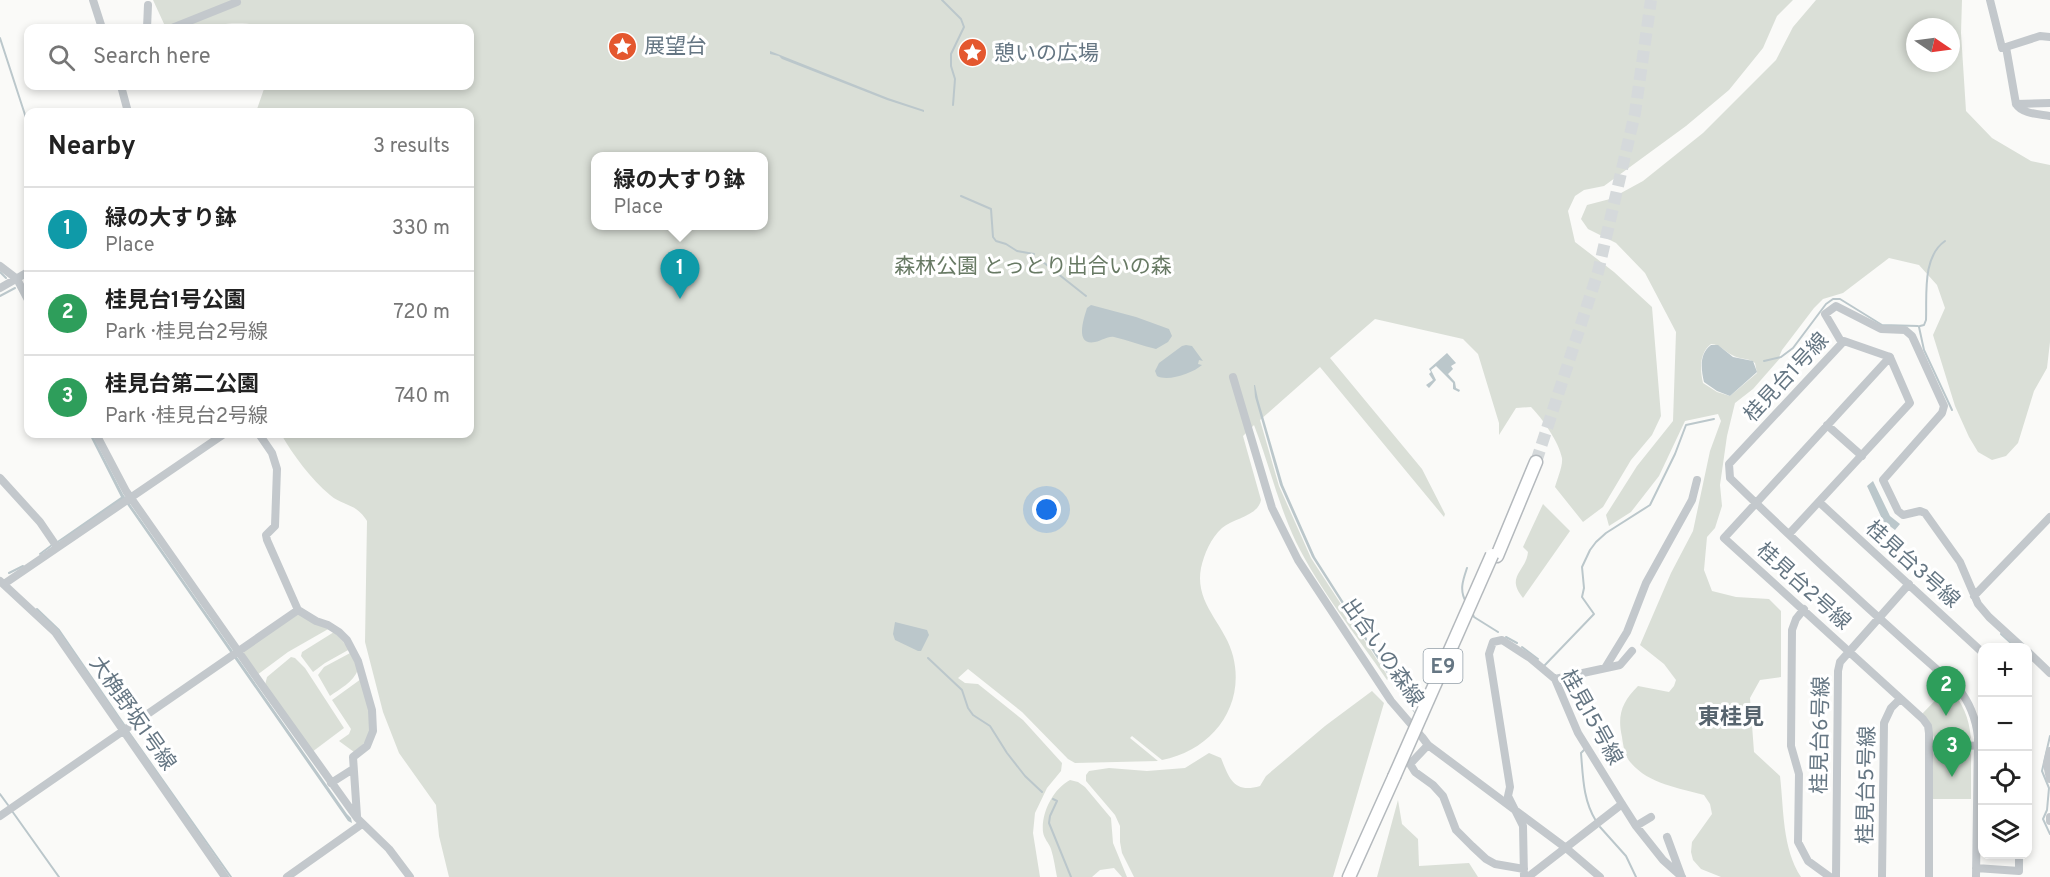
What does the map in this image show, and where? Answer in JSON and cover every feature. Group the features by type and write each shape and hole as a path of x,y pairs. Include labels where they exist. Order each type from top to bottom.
{"highway":[{"name":"E9","path":"1355,877 1495,556 1533,461"},
{"name":"E9","path":"1348,877 1397,778"}],"street":[{"path":"93,0 101,24"},
{"path":"1990,0 2002,48 2040,36 2050,37"},
{"path":"182,24 237,2"},
{"path":"147,24 148,5"},
{"path":"2006,46 2016,104 2024,111 2050,116"},
{"path":"122,90 127,108"},
{"path":"2016,104 2050,103"},
{"path":"0,266 17,279 24,292"},
{"path":"0,288 24,275"},
{"path":"1842,343 1825,314 1836,306 1881,329 1905,330 1912,336 1944,406 1942,413 1883,480 1898,511 1903,515 1920,511 1925,513 1960,562 1983,611 2018,643"},
{"name":"桂見台1号線","path":"1890,357 1844,341 1729,464 1730,478 1879,618 1958,688 1965,697 1976,721 1978,734"},
{"path":"1789,534 1910,403 1890,357"},
{"name":"桂見台2号線","path":"1890,357 1724,538 1804,609 1928,726 1929,877"},
{"name":"出合いの森線","path":"1233,377 1272,508 1281,528 1298,560 1391,701 1428,745 1513,807 1600,877"},
{"path":"1827,425 1862,456"},
{"path":"98,438 126,491 331,783 359,821 389,849 410,877"},
{"path":"2,582 218,438"},
{"path":"262,438 272,453 277,469 275,526 266,536 298,609 316,621 328,625 347,640 358,661 372,710 373,731 368,746 353,757 359,821"},
{"path":"0,478 40,522 57,547"},
{"path":"1605,668 1627,632 1646,583 1692,500 1697,480"},
{"name":"桂見台3号線","path":"1819,502 1978,647"},
{"path":"1974,596 2050,517"},
{"name":"大桷野坂1号線","path":"2,582 55,632 225,877"},
{"name":"桂見台6号線","path":"1836,877 1838,671 1840,662 1909,584"},
{"path":"0,816 298,609"},
{"path":"1804,609 1796,619 1792,630 1791,746 1799,774 1798,842 1808,861 1830,877"},
{"name":"桂見15号線","path":"1525,874 1522,826 1508,796 1510,787 1488,654 1493,642 1502,640 1555,678 1578,733 1636,826 1663,860 1682,876"},
{"path":"1555,678 1620,665 1632,651"},
{"path":"2032,655 2050,673"},
{"name":"桂見台5号線","path":"1882,877 1884,723 1890,708 1900,699"},
{"path":"1929,744 1978,746"},
{"path":"1428,745 1410,764 1415,772 1433,785 1443,796 1456,830 1486,859 1525,874 1566,848 1622,804"},
{"name":"桂見台1号線","path":"1976,873 1980,751"},
{"path":"2050,751 2047,764 2050,779"},
{"path":"331,783 353,769"},
{"path":"1636,826 1651,817"},
{"path":"287,877 359,821"},
{"path":"1667,837 1682,876"},
{"path":"1976,873 2019,871 2019,859"}],"green space":[{"name":"森林公園 とっとり出合いの森","path":"153,0 1793,0 1777,16 1763,48 1729,90 1686,126 1604,186 1584,190 1575,196 1568,211 1575,242 1614,272 1652,307 1661,416 1652,435 1631,460 1603,507 1583,522 1555,487 1562,458 1550,431 1531,407 1516,408 1499,435 1499,423 1478,354 1463,339 1375,319 1330,358 1422,469 1445,514 1444,517 1320,367 1260,420 1279,486 1311,558 1389,678 1387,680 1305,560 1284,513 1254,425 1243,436 1261,500 1255,510 1222,528 1214,536 1201,568 1202,593 1229,645 1236,675 1229,709 1221,724 1209,737 1180,755 1162,760 1132,736 1130,738 1158,761 1075,763 1068,759 1022,712 968,669 958,678 965,683 978,684 1023,720 1062,763 1061,771 1047,788 1035,813 1033,833 1040,877 449,877 439,836 436,805 399,753 383,712 365,642 367,521 358,511 335,499 316,482 284,438 474,438 474,108 257,108 264,90 474,90 474,24 164,24"},
{"path":"1816,0 1962,0 1961,33 1966,111 1992,138 2031,161 2050,165 2050,342 2047,368 2034,391 2018,443 2006,456 1992,460 1978,452 1955,406 1933,335 1945,308 1937,285 1919,265 1889,258 1843,293 1823,299 1782,350 1779,357 1781,357 1753,389 1735,403 1727,436 1720,485 1722,506 1715,528 1707,537 1704,570 1712,591 1736,597 1769,599 1781,611 1781,677 1760,680 1750,698 1754,752 1780,776 1787,841 1790,854 1801,877 1721,877 1701,869 1693,860 1691,852 1692,842 1712,814 1710,804 1704,795 1655,781 1638,770 1626,754 1620,722 1625,703 1638,686 1669,692 1674,686 1676,680 1664,664 1640,645 1671,573 1693,531 1710,451 1721,421 1718,414 1685,421 1659,476 1631,512 1609,526 1606,515 1637,466 1673,421 1676,332 1645,273 1616,243 1588,229 1581,219 1587,205 1610,199 1643,181 1703,133 1776,60 1793,27","holes":["1711,344 1735,357 1755,363 1757,373 1730,396 1717,392 1703,383 1702,357 1707,348"]},
{"path":"1543,504 1570,531 1523,598 1518,591 1516,579 1528,552 1523,547"},
{"path":"298,613 330,628 288,652 257,675 242,650"},
{"path":"334,632 350,649 313,672 301,656 302,652"},
{"path":"352,652 358,670 356,674 350,682 330,696 318,675 324,667"},
{"path":"291,657 305,668 344,728 312,752 265,685 267,677"},
{"path":"361,679 371,715 368,740 354,752 339,741 349,734 351,729 332,700"},
{"path":"1948,687 1958,698 1967,717 1971,738 1968,742 1937,742 1929,722 1922,714"},
{"path":"1372,691 1384,703 1333,877 1134,877 1122,853 1120,826 1115,815 1086,781 1089,771 1109,768 1147,771 1185,768 1209,753 1221,758 1230,778 1238,786 1251,788 1260,786 1266,776 1325,726"},
{"path":"1937,749 1967,750 1971,754 1971,799 1933,799 1933,754"},
{"path":"1070,780 1085,787 1111,818 1113,843 1127,877 1122,877 1114,868 1100,870 1092,877 1057,877 1051,849 1044,834 1044,817 1053,795"},
{"path":"1398,800 1402,824 1418,839 1419,866 1469,863 1478,877 1377,877"}],"shaded area":[{"path":"770,51 924,110 924,112 782,59 770,54"},
{"path":"1091,305 1169,329 1172,336 1168,342 1156,349 1114,337 1089,342 1084,340 1082,330 1087,308"},
{"path":"1186,345 1192,346 1203,361 1199,360 1198,364 1202,365 1180,376 1162,378 1157,376 1155,371 1159,363"},
{"path":"1711,345 1718,345 1733,357 1753,361 1757,372 1730,396 1704,382 1703,357"},
{"path":"1447,353 1456,363 1451,366 1453,369 1448,374 1455,382 1456,388 1460,390 1459,392 1453,389 1453,383 1436,366 1431,370 1436,380 1429,388 1426,385 1433,380 1429,369"},
{"path":"1254,385 1283,485 1315,557 1422,724 1382,666 1312,557 1280,485 1255,397"},
{"path":"91,438 94,438 123,494 351,818 352,823 348,821 126,503 56,542 121,497"},
{"path":"1873,481 1890,516 1900,524 1895,530 1883,521 1867,486"},
{"path":"895,622 927,630 929,635 921,651 895,640 893,634"}],"waterway":[{"path":"942,0 961,19 964,27 951,54 951,66 955,79 953,105"},
{"path":"0,38 24,112"},
{"path":"961,196 991,209 993,237 996,241 1017,251 1034,254"},
{"path":"1920,326 1924,325 1926,320 1929,266 1932,257 1945,241"},
{"path":"1038,258 1086,296"},
{"path":"0,272 6,278"},
{"path":"0,296 15,288"},
{"path":"1764,361 1781,357 1793,348 1826,304 1833,299 1840,299 1882,325 1918,326"},
{"path":"1919,327 1924,350 1952,410"},
{"path":"1544,666 1594,614 1582,597 1584,588 1582,567 1590,550 1606,533 1650,505 1675,454 1686,425 1714,419"},
{"path":"40,554 52,545"},
{"path":"9,573 23,566"},
{"path":"1466,602 1462,589 1467,568"},
{"path":"37,609 59,630 125,726"},
{"path":"1472,612 1474,617 1498,632"},
{"path":"2001,634 2011,643"},
{"path":"1506,637 1517,643"},
{"path":"1522,647 1538,659"},
{"path":"928,658 962,690 973,715 990,726 1025,776 1042,792"},
{"path":"128,731 231,877"},
{"path":"2050,736 2042,771 2049,788 2047,810 2043,819 2050,834"},
{"path":"1584,750 1581,753 1584,788 1588,805 1596,821"},
{"path":"0,794 8,805"},
{"path":"1053,799 1057,801 1049,823 1071,877"},
{"path":"12,811 59,877"},
{"path":"1600,827 1626,856 1636,877"}],"tunnel":[{"path":"1536,462 1598,272 1635,113 1651,0"}],"place":[{"name":"展望台","path":"623,46"},
{"name":"憩いの広場","path":"973,53"},
{"name":"緑の大すり鉢","path":"680,299"},
{"name":"桂見台1号公園","path":"1946,716"},
{"name":"桂見台第二公園","path":"1952,777"}],"district":[{"name":"東桂見","path":"1731,716"}]}
